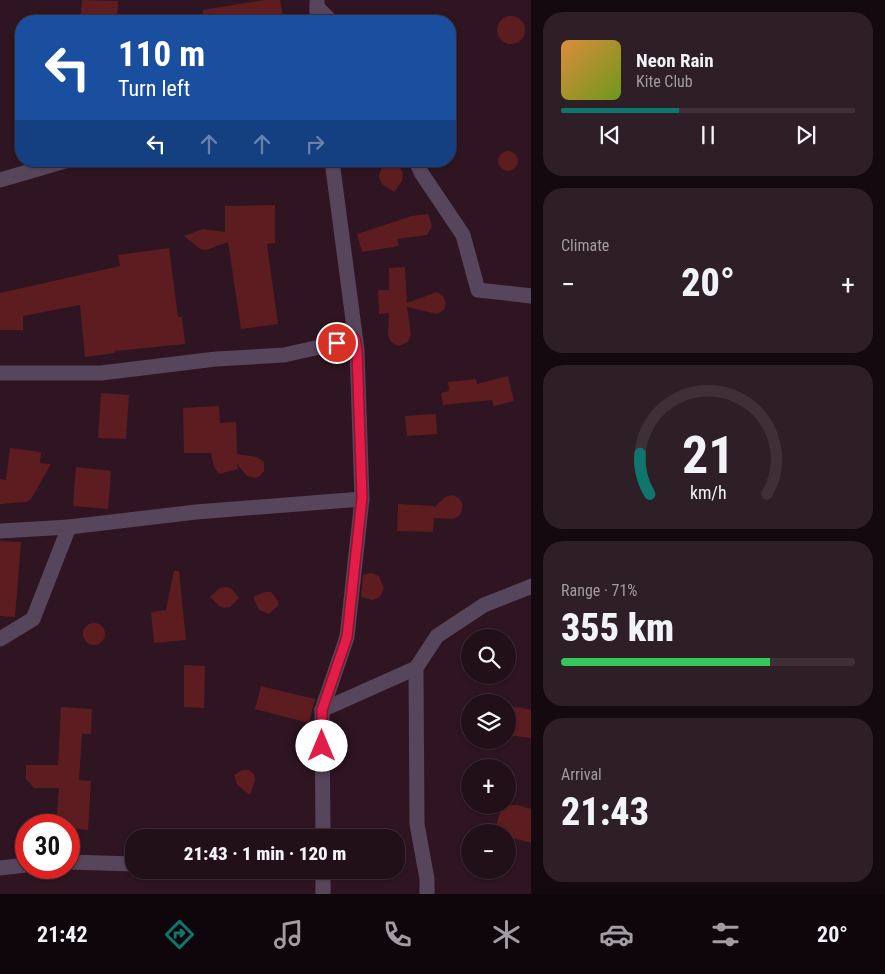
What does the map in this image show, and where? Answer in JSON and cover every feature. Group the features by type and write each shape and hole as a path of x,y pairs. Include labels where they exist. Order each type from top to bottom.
{"street":[{"path":"0,180 44,167"},
{"path":"323,829 322,710 347,637 362,498 355,339 333,167"},
{"path":"419,167 463,235 478,290 531,296"},
{"path":"0,373 101,373 216,360 284,355 355,339"},
{"path":"0,531 69,527 196,512 362,498"},
{"path":"0,638 33,619 69,527"},
{"path":"322,710 416,668 437,636 484,604 531,586"},
{"path":"416,668 417,824 427,879 427,894"},
{"path":"80,862 125,864"},
{"path":"0,868 15,866"},
{"path":"323,879 323,894"}],"building":[{"path":"82,0 118,1 117,15 81,15"},
{"path":"264,0 280,0 283,15 203,15 203,10"},
{"path":"511,16 521,20 525,30 521,40 511,44 501,40 497,30 501,20"},
{"path":"504,151 512,151 518,157 518,165 512,171 504,171 498,165 498,157"},
{"path":"383,167 400,167 403,173 402,181 394,192 382,184 379,177"},
{"path":"275,205 275,243 267,244 278,324 241,329 228,242 206,250 200,249 184,236 203,229 225,232 225,206"},
{"path":"428,214 432,226 427,235 397,239 399,246 362,252 357,234 412,216"},
{"path":"169,248 178,317 182,317 185,344 115,351 115,353 85,357 80,305 23,316 23,330 0,330 0,293 120,266 118,255"},
{"path":"405,267 407,303 437,292 443,296 446,303 444,310 437,314 407,307 411,335 408,342 399,346 392,343 388,336 389,313 379,314 378,290 389,290 389,268"},
{"path":"508,376 514,401 494,406 492,400 443,405 441,393 449,391 448,382 476,379 477,384"},
{"path":"101,393 129,395 126,439 98,438"},
{"path":"219,406 220,423 236,422 237,454 257,457 264,462 264,471 260,476 255,478 247,476 237,464 238,469 219,474 214,467 211,453 184,453 183,408"},
{"path":"436,414 437,434 407,436 405,416"},
{"path":"10,448 41,452 40,463 51,464 31,499 26,502 0,504 0,479 6,480"},
{"path":"76,467 111,471 108,509 73,506"},
{"path":"452,495 459,498 463,505 460,515 453,519 434,518 433,532 397,531 398,504 434,506 434,508 445,497"},
{"path":"0,541 21,542 15,617 0,616"},
{"path":"174,571 179,571 186,640 154,643 151,612 166,610"},
{"path":"371,573 379,576 384,588 380,597 372,600 361,597 363,575"},
{"path":"220,588 231,588 239,598 230,607 224,608 219,606 210,597"},
{"path":"265,592 271,592 278,601 278,606 269,614 259,610 253,597"},
{"path":"94,623 102,626 105,634 102,642 94,645 86,642 83,634 86,626"},
{"path":"184,665 205,666 204,708 184,707"},
{"path":"261,686 315,699 309,723 255,709"},
{"path":"61,707 92,709 91,734 82,734 79,780 91,781 88,830 80,829 80,814 57,814 59,788 34,788 26,779 26,765 58,765"},
{"path":"516,707 531,710 531,738 516,736"},
{"path":"242,770 249,770 254,774 255,780 250,795 237,785 234,775"},
{"path":"516,805 531,809 531,843 516,839 516,824 496,824 499,814 516,814"}],"route":[{"path":"322,746 322,710 347,637 362,498 357,350 355,339 337,343"}]}
